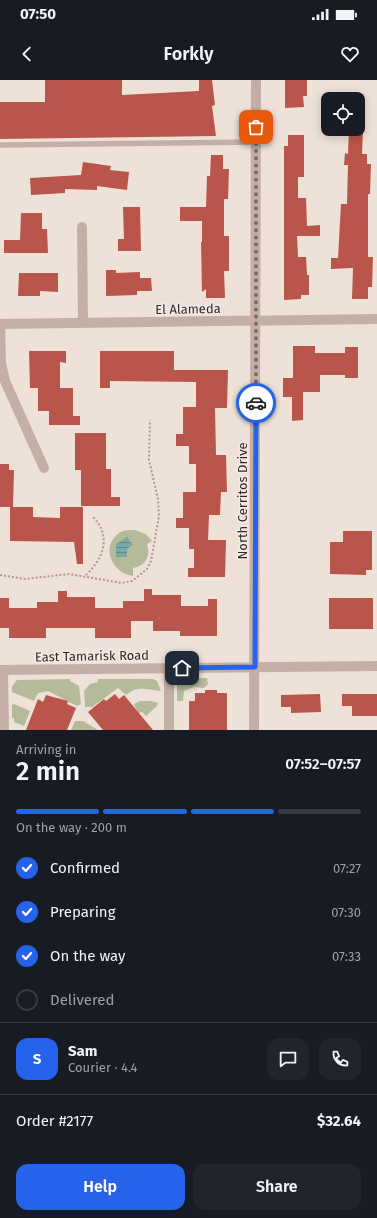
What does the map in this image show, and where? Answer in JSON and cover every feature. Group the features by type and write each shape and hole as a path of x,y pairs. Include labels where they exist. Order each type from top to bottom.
{"street":[{"name":"North Cerritos Drive","path":"254,730 256,80"},
{"path":"82,227 83,323"},
{"name":"El Alameda","path":"0,324 377,319"},
{"path":"0,324 1,363 5,380 44,468"},
{"name":"East Tamarisk Road","path":"2,670 377,666"},
{"path":"169,668 169,730"},
{"path":"2,670 4,730"}],"lane":[{"path":"0,145 256,142"}],"path":[{"path":"0,575 25,579 69,574 122,583 136,578 147,569 151,561 159,516 158,498 149,460 150,420"},
{"path":"86,576 102,556 104,543 101,524 92,516"}],"green space":[{"path":"135,530 146,534 152,541 147,544 148,556 144,563 133,568 133,576 125,574 118,569 110,556 110,549 111,542 116,536 123,531"},
{"path":"207,678 208,684 204,688 194,687 184,691 183,701 177,701 177,684 184,679"},
{"path":"70,679 70,681 79,686 81,704 77,706 48,691 38,693 34,701 12,692 12,686 17,680"},
{"path":"98,679 153,679 157,681 161,691 139,689 126,695 118,688 92,707 85,707 84,691 90,684 98,682"},
{"path":"140,701 151,701 158,703 157,706 146,716 142,712 138,713 134,704"},
{"path":"14,704 30,711 24,726 14,722 14,718 12,718 12,705"},
{"path":"75,721 83,721 98,730 71,730"}],"water":[{"path":"127,537 133,545 127,549 127,557 116,557 116,544"}],"building":[{"path":"45,80 122,80 122,95 199,91 199,80 212,80 215,105 212,106 216,136 0,139 0,102 45,102"},
{"path":"285,80 307,80 307,96 303,96 304,107 285,108"},
{"path":"288,135 304,135 304,177 298,177 298,198 306,198 307,226 320,225 320,236 297,236 298,257 306,257 307,275 309,275 309,295 301,295 301,299 284,300 284,146 288,146"},
{"path":"349,136 363,136 362,154 367,154 367,164 371,164 370,194 368,194 368,257 373,257 372,287 368,287 368,299 352,299 353,268 331,269 331,258 338,258 341,204 347,204 348,165 344,165 345,153 348,154"},
{"path":"211,155 223,155 223,169 229,169 228,199 224,199 224,236 229,236 229,271 224,271 225,298 206,298 206,289 202,292 202,221 180,221 180,207 206,207 207,176 210,176"},
{"path":"83,162 111,166 110,170 129,172 127,190 97,186 97,190 65,189 65,193 31,195 30,178 81,175"},
{"path":"123,207 140,207 141,251 118,251 118,239 124,239"},
{"path":"21,213 42,213 42,229 47,229 48,253 4,253 4,240 20,240"},
{"path":"106,270 116,270 116,273 140,272 140,278 151,278 152,291 137,291 137,295 106,296"},
{"path":"19,273 58,273 58,292 40,291 40,296 18,296"},
{"path":"293,346 315,346 315,353 345,353 345,347 358,347 358,378 345,378 345,375 320,375 320,392 303,392 303,420 292,421 292,397 283,397 283,378 293,378"},
{"path":"29,351 66,351 66,363 60,362 60,388 73,388 73,416 80,416 80,425 49,425 49,411 38,411 38,388 30,388"},
{"path":"100,351 174,351 174,370 228,370 227,408 215,408 216,455 226,455 227,492 221,492 220,515 209,515 208,540 226,540 225,577 188,577 188,568 194,568 194,549 189,549 189,528 176,528 176,518 183,518 183,492 196,492 196,464 189,464 189,446 176,446 176,434 183,434 183,407 196,407 196,382 110,381 110,388 100,388"},
{"path":"75,433 106,433 106,469 111,469 111,497 120,497 120,506 81,506 81,470 75,470"},
{"path":"0,464 9,464 9,470 14,470 13,507 33,507 33,517 60,518 60,507 83,507 83,564 77,564 74,542 10,541 10,507 0,507"},
{"path":"343,531 372,531 372,570 366,570 366,575 330,574 330,542 343,542"},
{"path":"144,589 152,589 152,595 181,595 181,606 208,606 208,599 217,599 217,636 180,636 180,631 153,631 153,621 131,621 131,638 95,638 95,628 46,628 46,638 9,638 9,628 0,628 0,598 9,598 9,608 37,608 37,602 58,602 58,591 67,591 67,597 95,597 95,608 123,608 123,601 144,601"},
{"path":"329,598 373,598 373,629 329,629"},
{"path":"205,690 217,690 217,693 227,693 227,730 189,730 189,701 195,701 195,693 205,693"},
{"path":"115,694 119,699 124,695 153,730 103,730 88,712 104,699 106,701"},
{"path":"320,694 321,712 291,713 291,707 281,707 281,695"},
{"path":"342,694 377,694 377,716 352,716 352,706 342,706"},
{"path":"46,695 68,701 67,704 76,708 67,730 26,730 38,699 43,702"}],"way so far":[{"path":"256,127 256,403"}],"route":[{"path":"182,668 255,667 256,403"}]}
